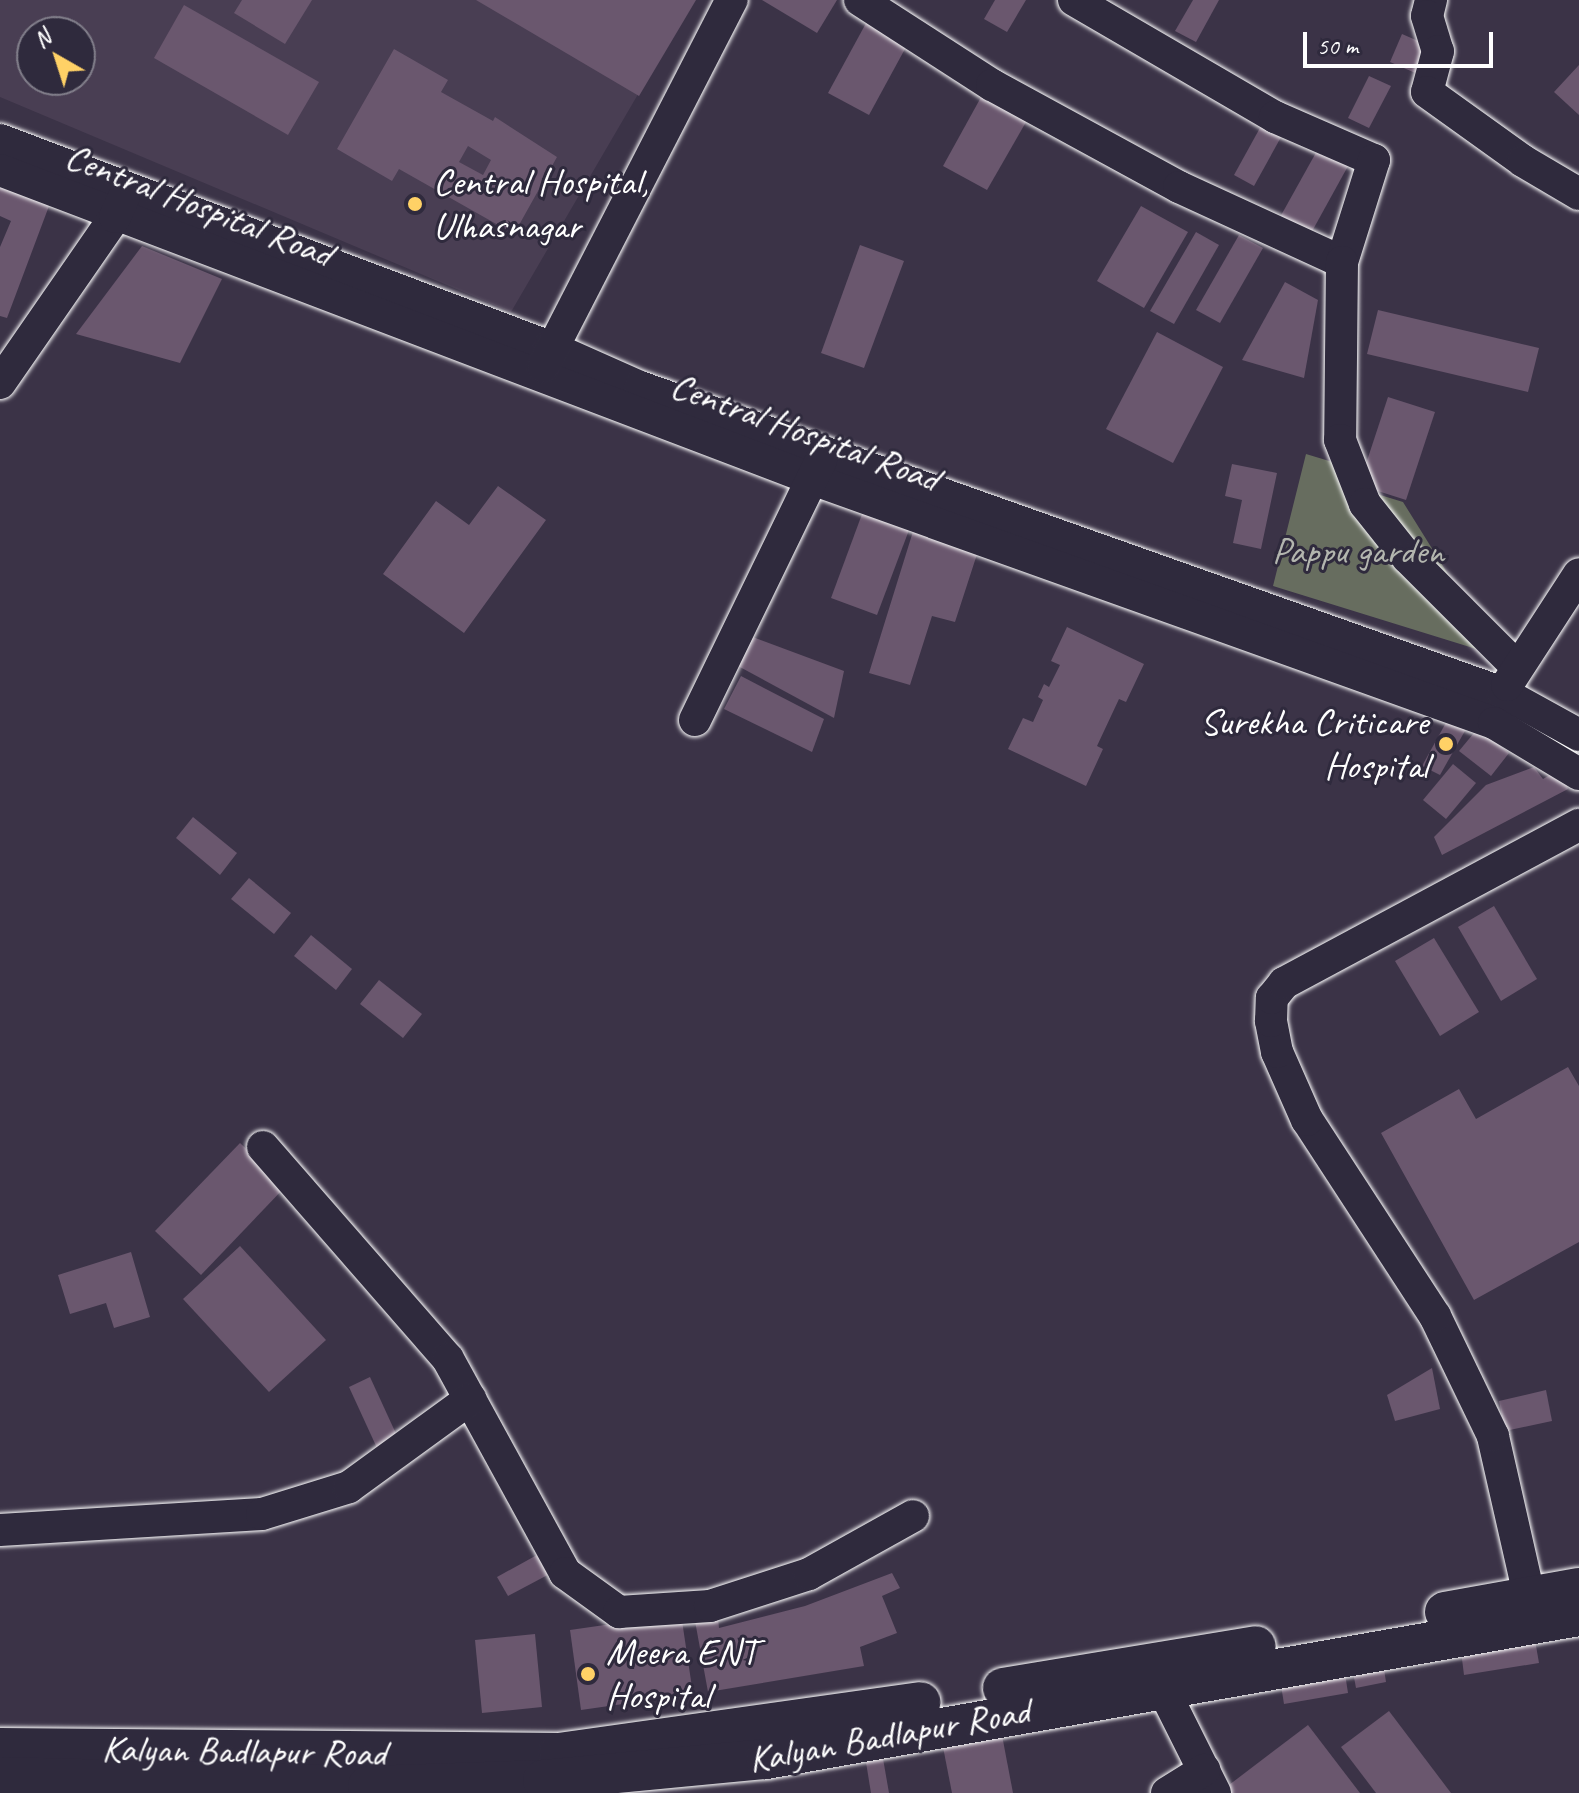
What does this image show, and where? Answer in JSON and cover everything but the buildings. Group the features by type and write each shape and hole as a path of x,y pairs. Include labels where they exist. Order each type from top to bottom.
{"main road":[{"name":"Kalyan Badlapur Road","path":"0,1777 543,1780 766,1759 987,1716 1157,1676 1245,1672 1531,1610 1579,1588"},
{"name":"Kalyan Badlapur Road","path":"1531,1610 1579,1616"},
{"name":"Kalyan Badlapur Road","path":"0,1748 367,1778"}],"street":[{"path":"545,362 732,0"},
{"path":"860,0 992,85 1179,187 1342,262"},
{"path":"1074,0 1275,117 1374,160 1342,262 1340,440 1365,504 1408,558 1505,694 1579,574"},
{"path":"1431,0 1427,16 1438,51 1427,92 1523,161 1579,194"},
{"name":"Central Hospital Road","path":"0,140 121,204"},
{"name":"Central Hospital Road","path":"0,170 121,204 545,362 640,387 818,466 1505,694 1579,735"},
{"path":"0,383 121,204"},
{"path":"695,720 818,466"},
{"name":"Central Hospital Road","path":"1505,694 1579,774"},
{"path":"1531,1610 1493,1436 1435,1316 1307,1120 1277,1052 1272,998 1284,983 1579,825"},
{"path":"263,1147 448,1359 565,1573 619,1612 710,1606 809,1574 913,1516"},
{"path":"0,1530 262,1514 349,1487 470,1399"},
{"path":"1157,1676 1210,1782 1167,1793"}],"shaded area":[{"name":"Central Hospital, Ulhasnagar","path":"0,0 693,0 511,312 0,97"}],"green space":[{"name":"Pappu garden","path":"1306,454 1359,470 1354,487 1403,502 1466,603 1486,652 1273,586"}],"place":[{"name":"Central Hospital, Ulhasnagar","path":"415,204"},
{"name":"Surekha Criticare Hospital","path":"1446,744"},
{"name":"Meera ENT Hospital","path":"588,1674"}]}
